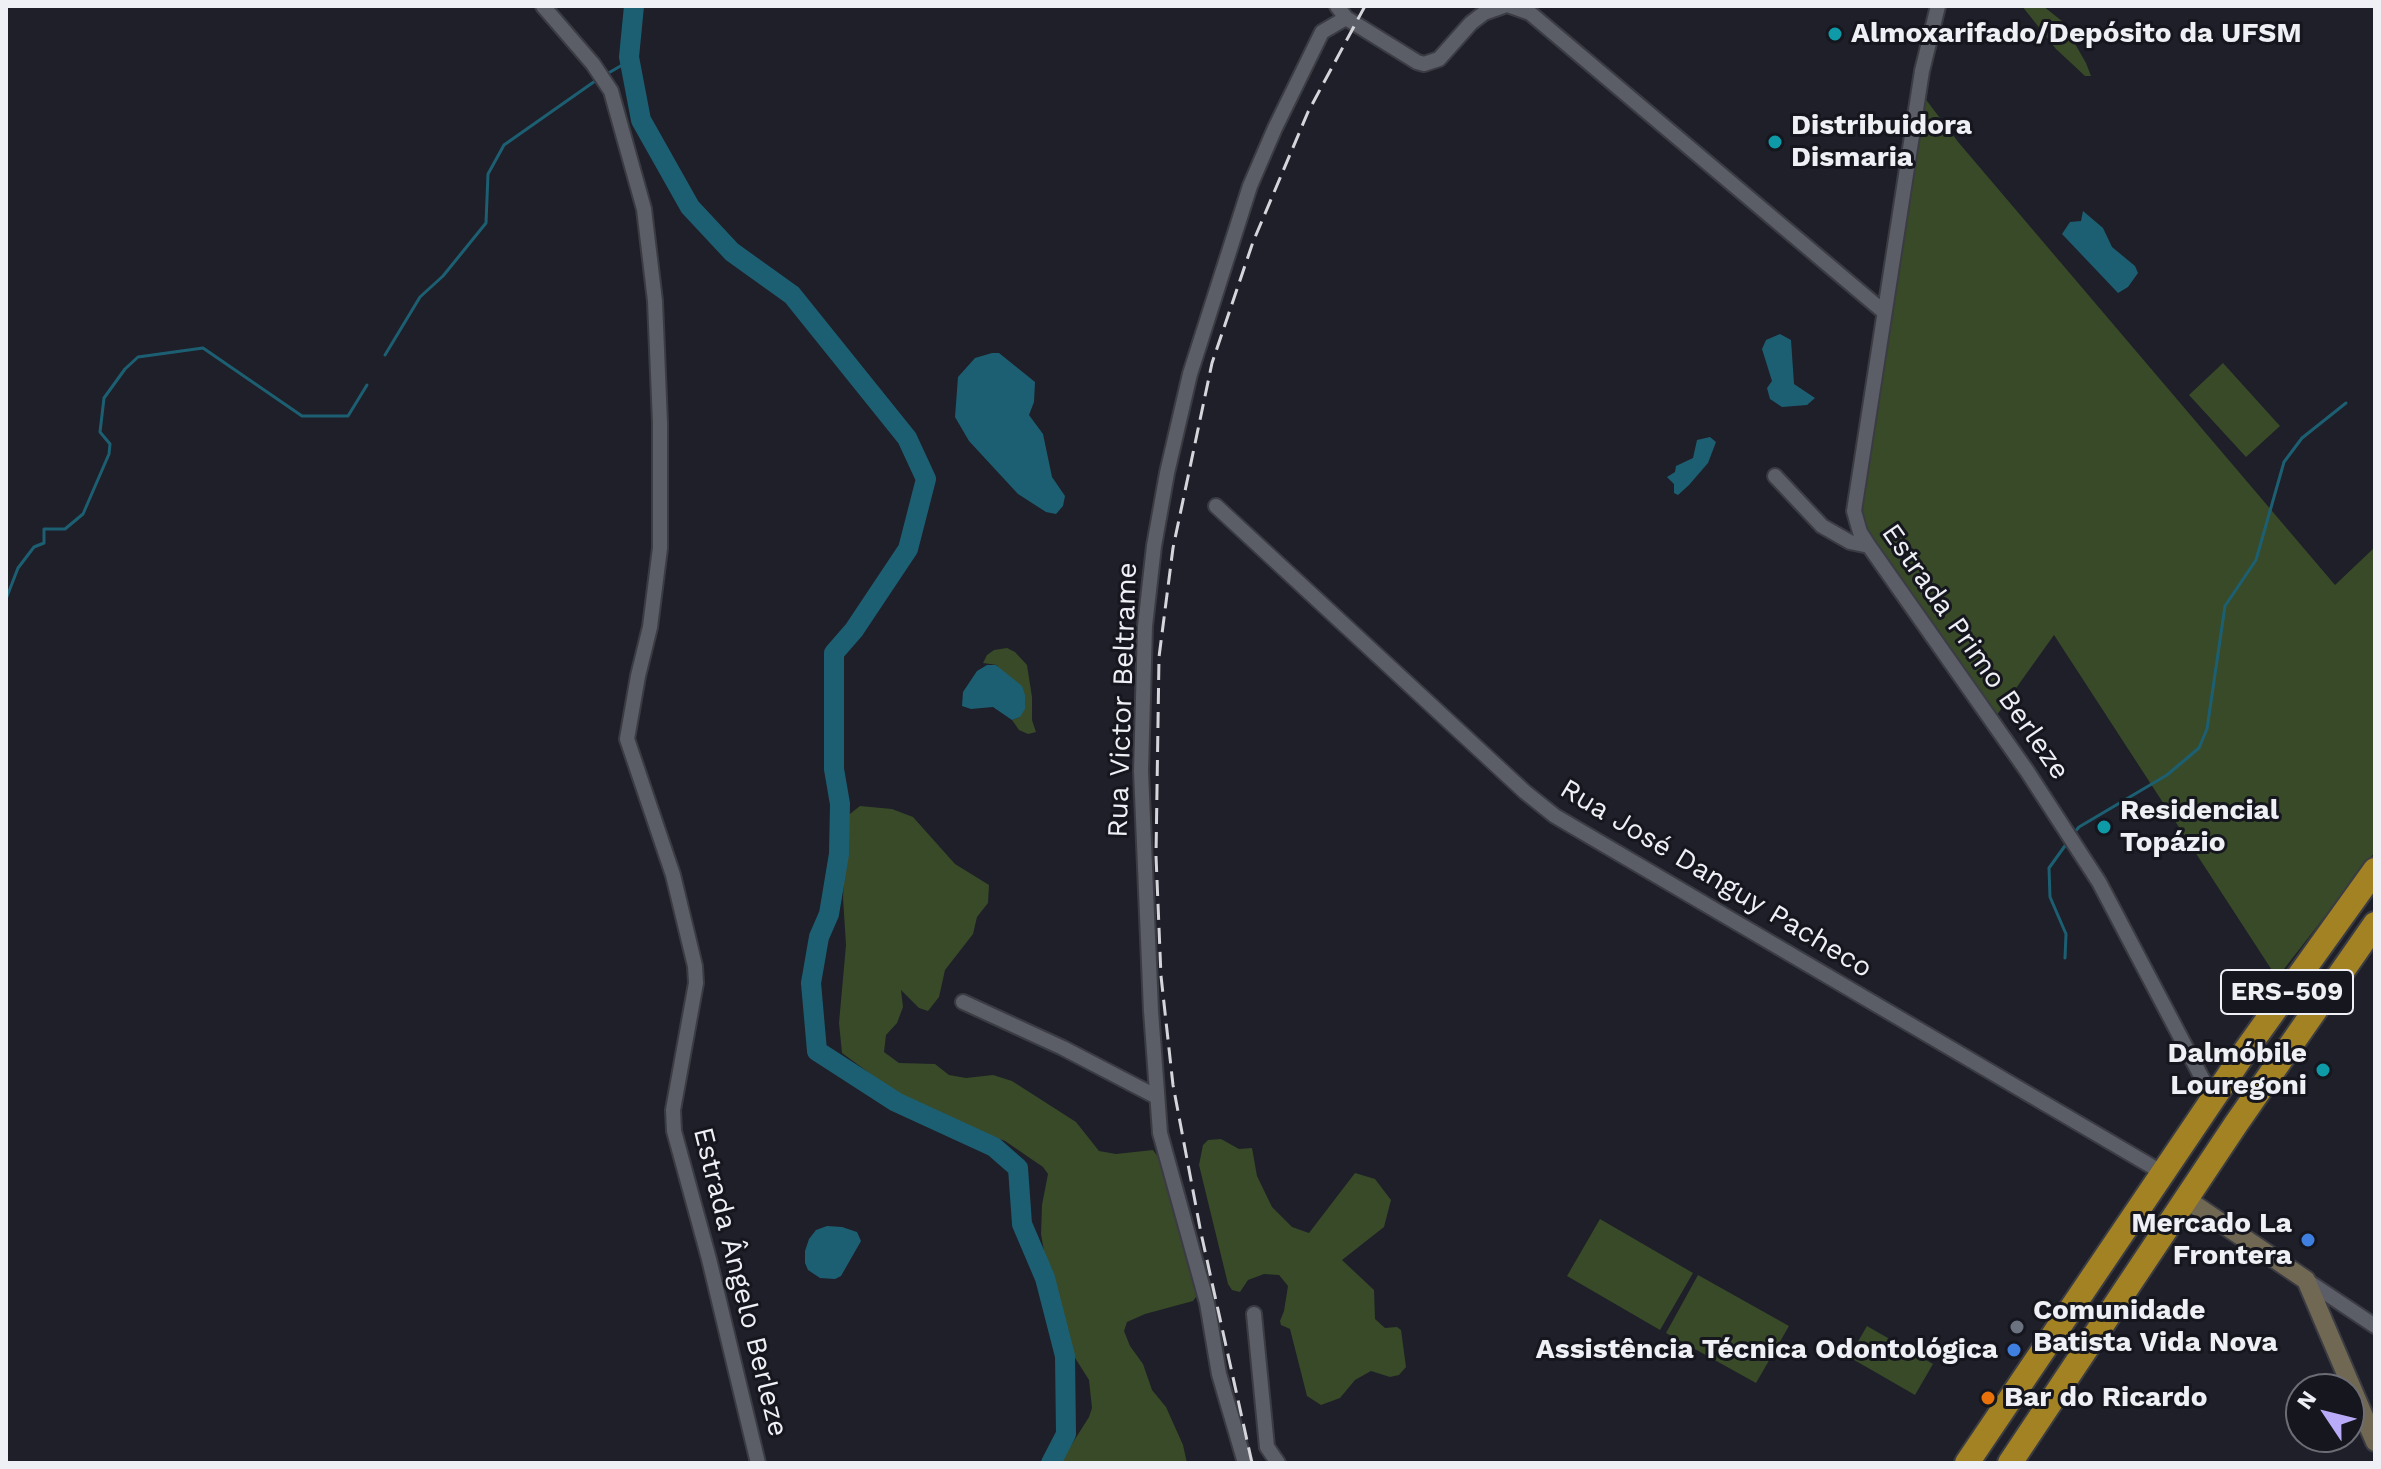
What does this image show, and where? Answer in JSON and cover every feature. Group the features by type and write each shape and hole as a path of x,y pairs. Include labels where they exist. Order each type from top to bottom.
{"highway":[{"name":"ERS-509","path":"1967,1463 2213,1099 2375,870"},
{"path":"2236,1124 2278,1037 2375,898"},
{"name":"ERS-509","path":"2010,1463 2236,1124 2375,924"}],"street":[{"name":"Estrada Ângelo Berleze","path":"543,6 593,64 611,91 644,209 655,301 660,423 660,548 650,627 627,739 673,875 695,966 696,983 673,1110 674,1131 709,1259 758,1463"},
{"path":"1342,12 1424,64 1439,59 1484,13 1504,6"},
{"path":"1510,6 1530,13 1884,312"},
{"name":"Estrada Primo Berleze","path":"1938,6 1922,71 1855,493 1857,521 1869,546 2027,771 2099,882 2213,1099"},
{"name":"Rua Victor Beltrame","path":"1245,1463 1219,1374 1207,1303 1160,1133 1141,771 1145,626 1154,546 1167,473 1190,374 1250,186 1322,32 1342,12"},
{"path":"1775,476 1822,526 1850,542 1869,546"},
{"name":"Rua José Danguy Pacheco","path":"1216,506 1525,792 1555,816 2163,1173"},
{"path":"963,1002 1063,1048 1157,1097"},
{"path":"2186,1199 2375,1326"},
{"path":"2306,1280 2375,1442"},
{"path":"1254,1314 1267,1447 1278,1463"}],"green space":[{"path":"2022,6 2043,6 2062,21 2091,76 2085,76 2056,49"},
{"path":"1924,97 1959,143 2335,585 2375,547 2375,852 2277,978 2054,635 1994,719 1867,535 1859,513"},
{"path":"2223,363 2280,426 2246,457 2189,395"},
{"path":"1007,648 1027,665 1036,732 1028,734 1019,730 1012,720 1020,717 997,665 983,663 994,650"},
{"path":"860,806 892,809 913,817 955,864 989,885 988,903 977,917 973,934 945,970 939,997 928,1011 919,1008 901,990 903,1007 897,1023 886,1035 884,1052 899,1063 935,1064 949,1075 966,1078 993,1075 1012,1081 1076,1122 1099,1151 1116,1154 1153,1150 1161,1161 1198,1294 1193,1301 1127,1322 1124,1331 1143,1364 1152,1390 1166,1407 1183,1445 1187,1463 1060,1463 1092,1408 1089,1380 1070,1350 1044,1251 1042,1205 1048,1174 1043,1167 1005,1141 906,1100 842,1053 839,1023 846,945 843,898 846,817"},
{"path":"1221,1139 1239,1149 1252,1148 1257,1176 1272,1207 1292,1227 1309,1233 1355,1173 1375,1179 1391,1200 1384,1227 1342,1260 1374,1290 1375,1319 1385,1328 1397,1327 1401,1330 1406,1367 1399,1375 1390,1377 1371,1371 1355,1380 1340,1398 1321,1405 1307,1396 1290,1329 1281,1325 1280,1321 1288,1286 1279,1275 1264,1274 1248,1280 1240,1292 1232,1290 1228,1284 1199,1165 1203,1145 1208,1140"},
{"path":"1600,1219 1693,1273 1660,1330 1567,1276"},
{"path":"1698,1275 1789,1326 1756,1383 1666,1333"},
{"path":"1867,1326 1933,1364 1915,1395 1849,1357"}],"water":[{"path":"2083,211 2103,228 2112,247 2135,266 2138,273 2128,287 2118,293 2062,234 2070,222 2081,221"},
{"path":"1780,334 1791,340 1794,384 1815,398 1807,405 1782,407 1770,399 1767,388 1772,381 1762,349 1766,340"},
{"path":"999,353 1035,382 1034,402 1029,415 1043,434 1052,477 1065,496 1063,506 1056,514 1046,512 1018,494 969,441 955,417 958,377 975,358"},
{"path":"1710,437 1716,442 1708,463 1678,495 1674,493 1674,484 1667,477 1675,472 1676,466 1693,458 1697,440"},
{"path":"987,665 996,665 1022,686 1025,709 1020,717 1012,720 993,707 971,709 962,706 963,692 977,671"},
{"path":"827,1226 857,1232 861,1241 841,1276 835,1279 820,1278 808,1270 805,1263 809,1239 816,1230"}],"waterway":[{"path":"634,6 629,57 641,120 690,207 732,252 792,295 907,438 926,479 908,549 854,630 834,653 834,769 840,804 839,854 829,914 819,937 811,983 817,1051 896,1102 994,1147 1018,1168 1022,1224 1045,1278 1065,1356 1066,1434 1051,1463"},
{"path":"605,75 624,64 629,57"},
{"path":"385,355 420,297 443,276 486,223 488,174 504,145 598,79"},
{"path":"6,599 18,568 34,547 44,543 44,529 65,529 83,514 109,454 110,444 100,432 104,398 138,357 203,348 302,416 348,416 367,385"},
{"path":"2074,833 2079,827 2167,775 2199,748 2207,729 2225,606 2256,560 2284,462 2302,438 2346,403"},
{"path":"2065,958 2066,934 2050,897 2049,868 2067,843"}],"railway":[{"path":"1252,1463 1201,1233 1173,1085 1161,976 1156,856 1159,657 1173,548 1212,363 1253,242 1308,112 1365,6"}],"place":[{"name":"Almoxarifado/Depósito da UFSM","path":"1835,34"},
{"name":"Distribuidora Dismaria","path":"1775,142"},
{"name":"Residencial Topázio","path":"2104,827"},
{"name":"Dalmóbile Louregoni","path":"2323,1070"},
{"name":"Mercado La Frontera","path":"2308,1240"},
{"name":"Comunidade Batista Vida Nova","path":"2017,1327"},
{"name":"Assistência Técnica Odontológica","path":"2014,1350"},
{"name":"Bar do Ricardo","path":"1988,1398"}]}
